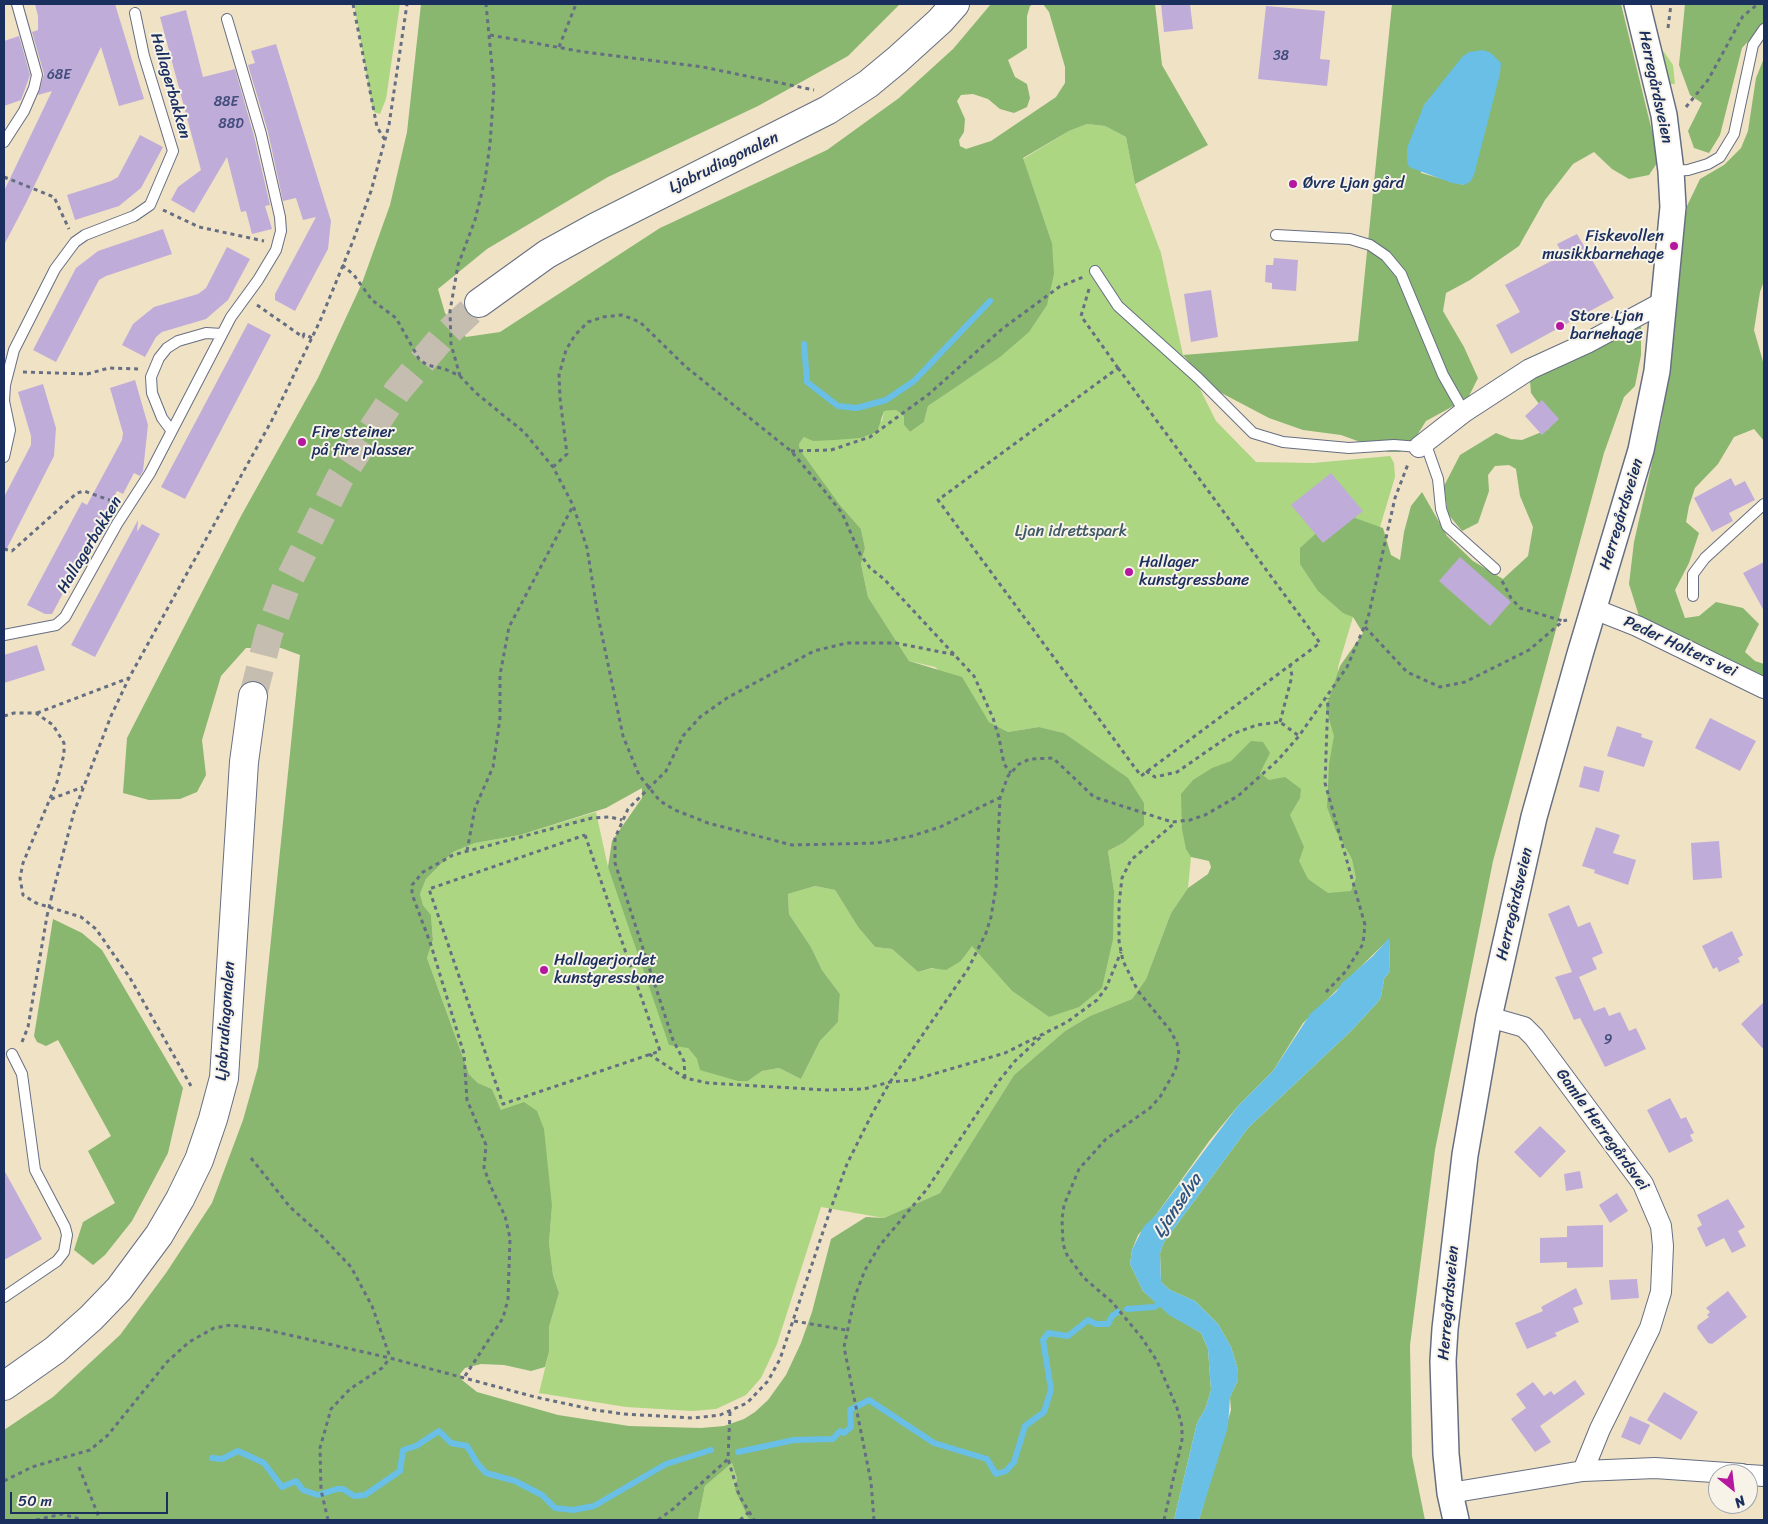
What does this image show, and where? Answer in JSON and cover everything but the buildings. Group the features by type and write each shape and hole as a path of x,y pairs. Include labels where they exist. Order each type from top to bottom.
{"main road":[{"name":"Ljabrudiagonalen","path":"479,303 547,254 596,227 828,110 868,84 897,60 940,21 955,4"},
{"name":"Ljabrudiagonalen","path":"4,1386 55,1350 103,1306 146,1254 180,1200 199,1160 224,1078 244,762 253,696"},
{"path":"4,1404 55,1350"}],"street":[{"name":"Herregårdsveien","path":"1456,1520 1450,1493 1446,1454 1443,1361 1448,1292 1465,1155 1489,1017 1534,817 1642,450 1658,371 1673,207 1671,171 1664,115 1637,4"},
{"path":"1422,444 1464,412 1530,369 1587,343 1665,301"},
{"name":"Peder Holters vei","path":"1593,612 1637,626 1764,688"},
{"name":"Gamle Herregårdsvei","path":"1489,1017 1524,1027 1534,1037 1643,1184 1661,1226 1664,1246 1661,1292 1650,1328 1600,1429 1583,1471"},
{"path":"1450,1493 1583,1471 1655,1468 1708,1472"}],"lane":[{"path":"4,142 24,110 34,88 37,75 17,4"},
{"name":"Hallagerbakken","path":"4,457 10,430 4,401 5,385 14,350 55,269 76,242 85,235 134,216 150,205 173,151 144,56 135,13"},
{"name":"Hallagerbakken","path":"4,635 42,629 56,625 61,621 150,473 231,317 271,262 281,230 280,217 261,134 227,19"},
{"path":"1671,171 1688,170 1720,157 1734,134 1753,45 1764,29"},
{"path":"1276,235 1350,239 1370,245 1386,256 1401,274 1443,375 1464,412"},
{"path":"1095,271 1118,306 1198,378 1245,426 1264,438 1283,442 1350,448 1422,444 1438,479 1441,509 1447,526 1495,569"},
{"path":"171,430 162,418 152,393 153,373 159,358 167,348 178,341 206,333 222,334"},
{"path":"1693,596 1693,574 1705,558 1764,504"},
{"path":"4,1297 58,1261 64,1252 67,1235 65,1226 35,1170 22,1074 12,1054"}],"path":[{"path":"353,4 377,127 385,140"},
{"path":"12,1054 22,1041 28,1027 51,899 83,787 101,739 130,678 272,420 312,338 371,191 394,98 407,4"},
{"path":"460,376 451,344 450,311 458,265 475,220 485,180 490,144 494,87 486,4"},
{"path":"559,48 576,4"},
{"path":"1664,33 1668,30 1670,4"},
{"path":"1682,108 1690,104 1701,92 1743,16 1758,4"},
{"path":"490,35 559,48 702,66 822,92"},
{"path":"4,178 54,197 64,219"},
{"path":"164,210 199,227 245,238"},
{"path":"342,265 354,275 372,300 396,318 420,359 427,365 445,369 460,376 476,393 524,432 553,467 573,506 587,548 598,616 623,736 636,770 660,801 675,810 708,823 792,846 877,843 912,836 940,827 1000,798"},
{"path":"1095,271 1081,316 1320,643 1141,776 938,500 1118,368"},
{"path":"791,451 831,450 870,437 928,394 1002,329 1059,287 1095,271"},
{"path":"255,304 300,335 312,338"},
{"path":"553,467 567,454 559,375 566,350 575,335 588,322 603,317 622,315 640,322 686,367 791,451 842,513 860,554 870,568 884,579 957,655 974,676 999,738 1004,764 1011,772"},
{"path":"14,372 52,371 87,374 109,368 134,368 153,373"},
{"path":"4,1481 32,1467 90,1450 108,1436 178,1351 195,1337 214,1328 231,1325 263,1329 390,1358 464,1376 560,1404 624,1414 694,1418 730,1412 747,1403 768,1381 780,1359 848,1164 890,1082 968,969 986,933 996,887 1000,798 1011,772 1030,759 1053,758 1094,797 1162,820 1176,822 1204,815 1238,796 1278,760 1299,736 1328,697 1347,667 1365,627 1395,498 1406,465 1422,444"},
{"path":"4,550 12,551 77,493 84,491 115,502 127,509"},
{"path":"467,851 476,808 493,766 500,718 500,676 509,627 573,506"},
{"path":"1495,569 1511,598 1520,608 1562,621"},
{"path":"1365,627 1407,672 1440,687 1465,682 1529,650 1562,621 1593,612"},
{"path":"686,1078 684,1061 672,1040 615,863 615,838 628,810 666,771 683,736 700,717 727,698 814,651 847,644 896,643 957,655"},
{"path":"1280,722 1292,676 1290,666"},
{"path":"4,716 14,712 36,713 130,678"},
{"path":"1326,992 1346,971 1363,944 1365,924 1325,783 1328,697"},
{"path":"36,713 56,729 64,743 62,762 51,799 24,863 20,878 23,895 36,904 80,916 96,929 130,978 191,1086"},
{"path":"1146,771 1156,777 1177,772 1237,732 1257,725 1280,722 1299,736"},
{"path":"51,799 83,787"},
{"path":"464,1376 503,1318 508,1299 510,1238 505,1216 484,1168 486,1145 467,1100 464,1054 434,953 412,894 412,884 423,872 443,858 592,818 610,817 622,820"},
{"path":"1164,1520 1182,1440 1182,1426 1174,1400 1157,1361 1142,1338 1112,1302 1075,1268 1065,1250 1062,1232 1064,1204 1080,1169 1106,1139 1150,1108 1160,1097 1175,1071 1178,1058 1178,1044 1170,1030 1132,982 1121,952 1119,904 1122,878 1131,860 1176,822"},
{"path":"585,835 660,1051 650,1054 503,1104 429,889 585,835"},
{"path":"650,1054 686,1078 708,1082 802,1090 864,1089 890,1082 913,1080 1005,1053 1044,1034 1086,1010 1106,988 1121,952"},
{"path":"874,1520 872,1482 847,1371 844,1347 846,1330 865,1270 880,1245 927,1189 998,1082 1015,1062 1044,1034"},
{"path":"251,1158 290,1207 325,1239 351,1267 372,1306 390,1358"},
{"path":"794,1321 846,1330"},
{"path":"328,1520 321,1490 320,1448 331,1409 350,1389 382,1368 390,1358"},
{"path":"730,1412 728,1459 739,1495 754,1520"},
{"path":"658,1520 674,1509 728,1459"},
{"path":"79,1467 100,1520"},
{"path":"740,1520 749,1512"},
{"path":"36,1520 62,1514 83,1520"}],"green space":[{"path":"354,4 400,4 386,99 380,114 374,112 372,105"},
{"path":"421,4 900,4 848,56 758,106 608,177 487,249 438,289 445,313 466,337 500,332 660,228 827,150 899,98 953,49 991,4 1034,4 1030,6 1027,16 1027,48 1008,60 1015,77 1027,84 1030,98 1027,107 1014,113 1000,109 988,99 973,94 961,95 957,101 965,119 964,132 959,140 960,146 966,149 991,141 1056,97 1065,83 1065,67 1049,12 1043,4 1155,4 1162,65 1208,145 1135,184 1126,137 1105,126 1087,124 1069,131 1023,158 1052,243 1054,274 1047,305 1029,332 1000,357 928,406 924,422 910,432 904,425 904,416 896,410 884,411 877,432 860,438 834,440 813,441 804,437 799,444 800,450 840,505 861,529 865,548 861,564 868,597 909,661 962,677 989,722 1008,732 1039,727 1064,733 1128,778 1144,803 1144,825 1123,843 1108,851 1114,891 1113,939 1102,988 1079,1007 1049,1017 1012,991 972,946 961,961 946,970 932,968 918,972 892,949 875,947 858,927 835,890 815,886 788,894 789,914 811,947 822,970 840,994 838,1022 820,1041 801,1079 779,1068 762,1071 748,1081 738,1081 700,1070 697,1059 688,1048 669,1045 608,867 612,841 642,798 642,788 606,808 520,835 475,843 453,852 426,879 420,894 423,905 431,915 433,940 427,958 469,1074 478,1083 492,1089 501,1110 524,1102 537,1111 544,1129 552,1206 549,1243 553,1275 559,1293 549,1327 549,1352 545,1367 531,1371 504,1365 481,1364 465,1368 460,1374 462,1380 477,1392 558,1415 629,1426 701,1428 724,1426 744,1419 768,1400 786,1375 801,1343 812,1312 831,1239 866,1217 884,1218 940,1193 1014,1075 1065,1031 1090,1016 1132,999 1146,979 1171,913 1188,888 1208,874 1211,867 1209,861 1191,857 1186,849 1182,829 1181,794 1193,780 1212,768 1231,761 1251,741 1263,742 1270,753 1260,773 1269,780 1285,777 1301,789 1300,798 1290,815 1304,847 1299,861 1308,879 1328,893 1351,891 1356,878 1352,859 1336,831 1327,807 1329,764 1334,736 1326,708 1340,666 1363,633 1353,617 1343,613 1318,591 1300,564 1300,548 1323,527 1336,520 1355,518 1383,528 1391,555 1400,560 1404,532 1411,506 1422,492 1447,536 1473,561 1503,579 1528,556 1533,527 1520,496 1516,469 1509,465 1495,466 1488,475 1489,491 1478,523 1462,531 1448,514 1444,486 1460,455 1496,433 1511,439 1522,440 1549,429 1547,415 1531,393 1530,381 1544,369 1641,326 1641,355 1635,386 1624,397 1604,453 1493,861 1435,1150 1410,1345 1412,1456 1425,1520 1199,1520 1231,1410 1230,1397 1238,1380 1238,1370 1231,1347 1218,1324 1195,1301 1170,1290 1161,1282 1160,1253 1164,1242 1248,1128 1351,1031 1381,997 1384,979 1390,971 1389,939 1303,1023 1273,1071 1238,1106 1210,1140 1156,1215 1138,1235 1132,1250 1130,1264 1143,1291 1169,1314 1201,1333 1208,1349 1211,1390 1206,1407 1197,1423 1174,1520 749,1520 735,1490 737,1478 732,1463 705,1486 698,1520 4,1520 4,1430 53,1397 120,1335 166,1273 212,1203 243,1120 258,1067 300,655 281,648 246,648 221,676 202,740 206,775 197,792 180,799 149,800 123,793 127,738 241,516 318,378 362,283 390,205 407,132"},
{"path":"1392,4 1621,4 1659,160 1649,175 1629,179 1612,169 1594,152 1573,164 1545,200 1519,246 1470,280 1446,293 1443,311 1464,347 1478,378 1468,398 1426,421 1412,443 1400,452 1388,452 1341,435 1303,430 1269,418 1210,387 1183,355 1358,341","holes":["1432,96 1464,185 1421,173 1424,105"]},
{"path":"1685,4 1764,4 1764,24 1742,48 1720,135 1709,153 1694,148 1688,131 1702,103 1690,95 1679,65"},
{"path":"1657,42 1673,65 1675,84 1668,84"},
{"path":"1764,58 1764,281 1760,292 1754,330 1764,365 1764,441 1754,429 1734,437 1718,464 1695,488 1686,522 1699,533 1689,563 1675,590 1685,618 1699,616 1716,602 1743,608 1759,624 1745,652 1755,661 1764,664 1764,685 1639,616 1629,584 1634,542 1662,418 1671,318 1687,206 1700,179 1724,165 1741,148 1748,131 1756,78"},
{"name":"Ljan idrettspark","path":"1087,124 1105,126 1126,137 1135,184 1161,253 1183,355 1216,421 1256,462 1313,463 1390,456 1394,463 1395,477 1338,667 1339,760 1358,880 1351,898 1278,908 1260,790 1191,857 1188,888 1171,913 1146,979 1132,999 1090,1016 1065,1031 1014,1075 940,1193 884,1218 821,1207 777,1344 761,1378 746,1395 716,1409 692,1411 626,1407 539,1393 549,1352 549,1327 559,1293 553,1275 549,1243 552,1206 501,1110 492,1089 478,1083 469,1074 427,958 433,940 431,915 423,905 420,894 426,879 453,852 475,843 520,835 596,812 608,867 688,1048 697,1059 748,1081 762,1071 779,1068 801,1079 820,1041 838,1022 840,994 822,970 811,947 789,914 788,894 815,886 835,890 858,927 875,947 892,949 918,972 961,961 972,945 1012,991 1049,1017 1114,891 1108,851 1123,843 1081,746 1064,733 1039,727 1008,732 989,722 978,706 935,667 909,661 868,597 861,564 865,548 861,529 840,505 800,450 799,444 804,437 882,421 884,411 896,410 904,416 904,425 910,432 924,422 928,406 956,386 1052,243 1023,159 1069,131"},
{"path":"53,919 82,933 102,950 183,1088 168,1153 132,1221 105,1255 93,1265 74,1250 83,1222 115,1203 88,1151 111,1136 58,1040 46,1046 37,1042 34,1036"},
{"path":"732,1463 737,1478 735,1490 749,1520 698,1520 705,1486"}],"water":[{"path":"1483,50 1491,53 1501,63 1500,74 1474,175 1470,182 1464,185 1452,183 1409,167 1407,148 1424,105 1462,57 1469,52"},
{"name":"Ljanselva","path":"1389,938 1390,971 1384,979 1381,997 1377,1003 1351,1031 1248,1128 1164,1242 1160,1253 1161,1282 1170,1290 1195,1301 1218,1324 1231,1347 1238,1370 1238,1380 1230,1397 1228,1427 1199,1520 1174,1520 1197,1423 1206,1407 1211,1390 1208,1349 1201,1333 1169,1315 1143,1291 1130,1264 1132,1250 1144,1226 1156,1215 1238,1106 1273,1071 1311,1013 1336,992 1342,983 1373,956"}],"waterway":[{"path":"804,344 807,382 838,406 857,408 886,400 914,381 990,301"},
{"path":"1127,1309 1154,1307 1164,1301"},
{"path":"738,1452 794,1440 833,1439 840,1431 844,1433 851,1427 850,1410 869,1400 934,1443 987,1459 996,1474 1006,1471 1014,1462 1025,1426 1044,1412 1051,1390 1043,1340 1048,1333 1068,1336 1088,1320 1096,1324 1108,1324 1112,1316 1118,1312"},
{"path":"212,1458 222,1459 238,1451 264,1463 282,1487 296,1481 303,1490 318,1495 337,1489 343,1489 354,1496 365,1495 400,1471 403,1450 416,1446 439,1431 451,1443 467,1446 477,1463 486,1473 515,1481 542,1495 555,1508 573,1510 594,1506 666,1464 711,1450"}],"tunnel":[{"path":"253,696 269,633 288,582 340,478 398,390 441,339 479,303"}],"place":[{"name":"Øvre Ljan gård","path":"1293,184"},
{"name":"Fiskevollen musikkbarnehage","path":"1674,246"},
{"name":"Store Ljan barnehage","path":"1560,326"},
{"name":"Fire steiner på fire plasser","path":"302,442"},
{"name":"Hallager kunstgressbane","path":"1129,572"},
{"name":"Hallagerjordet kunstgressbane","path":"544,970"}]}
